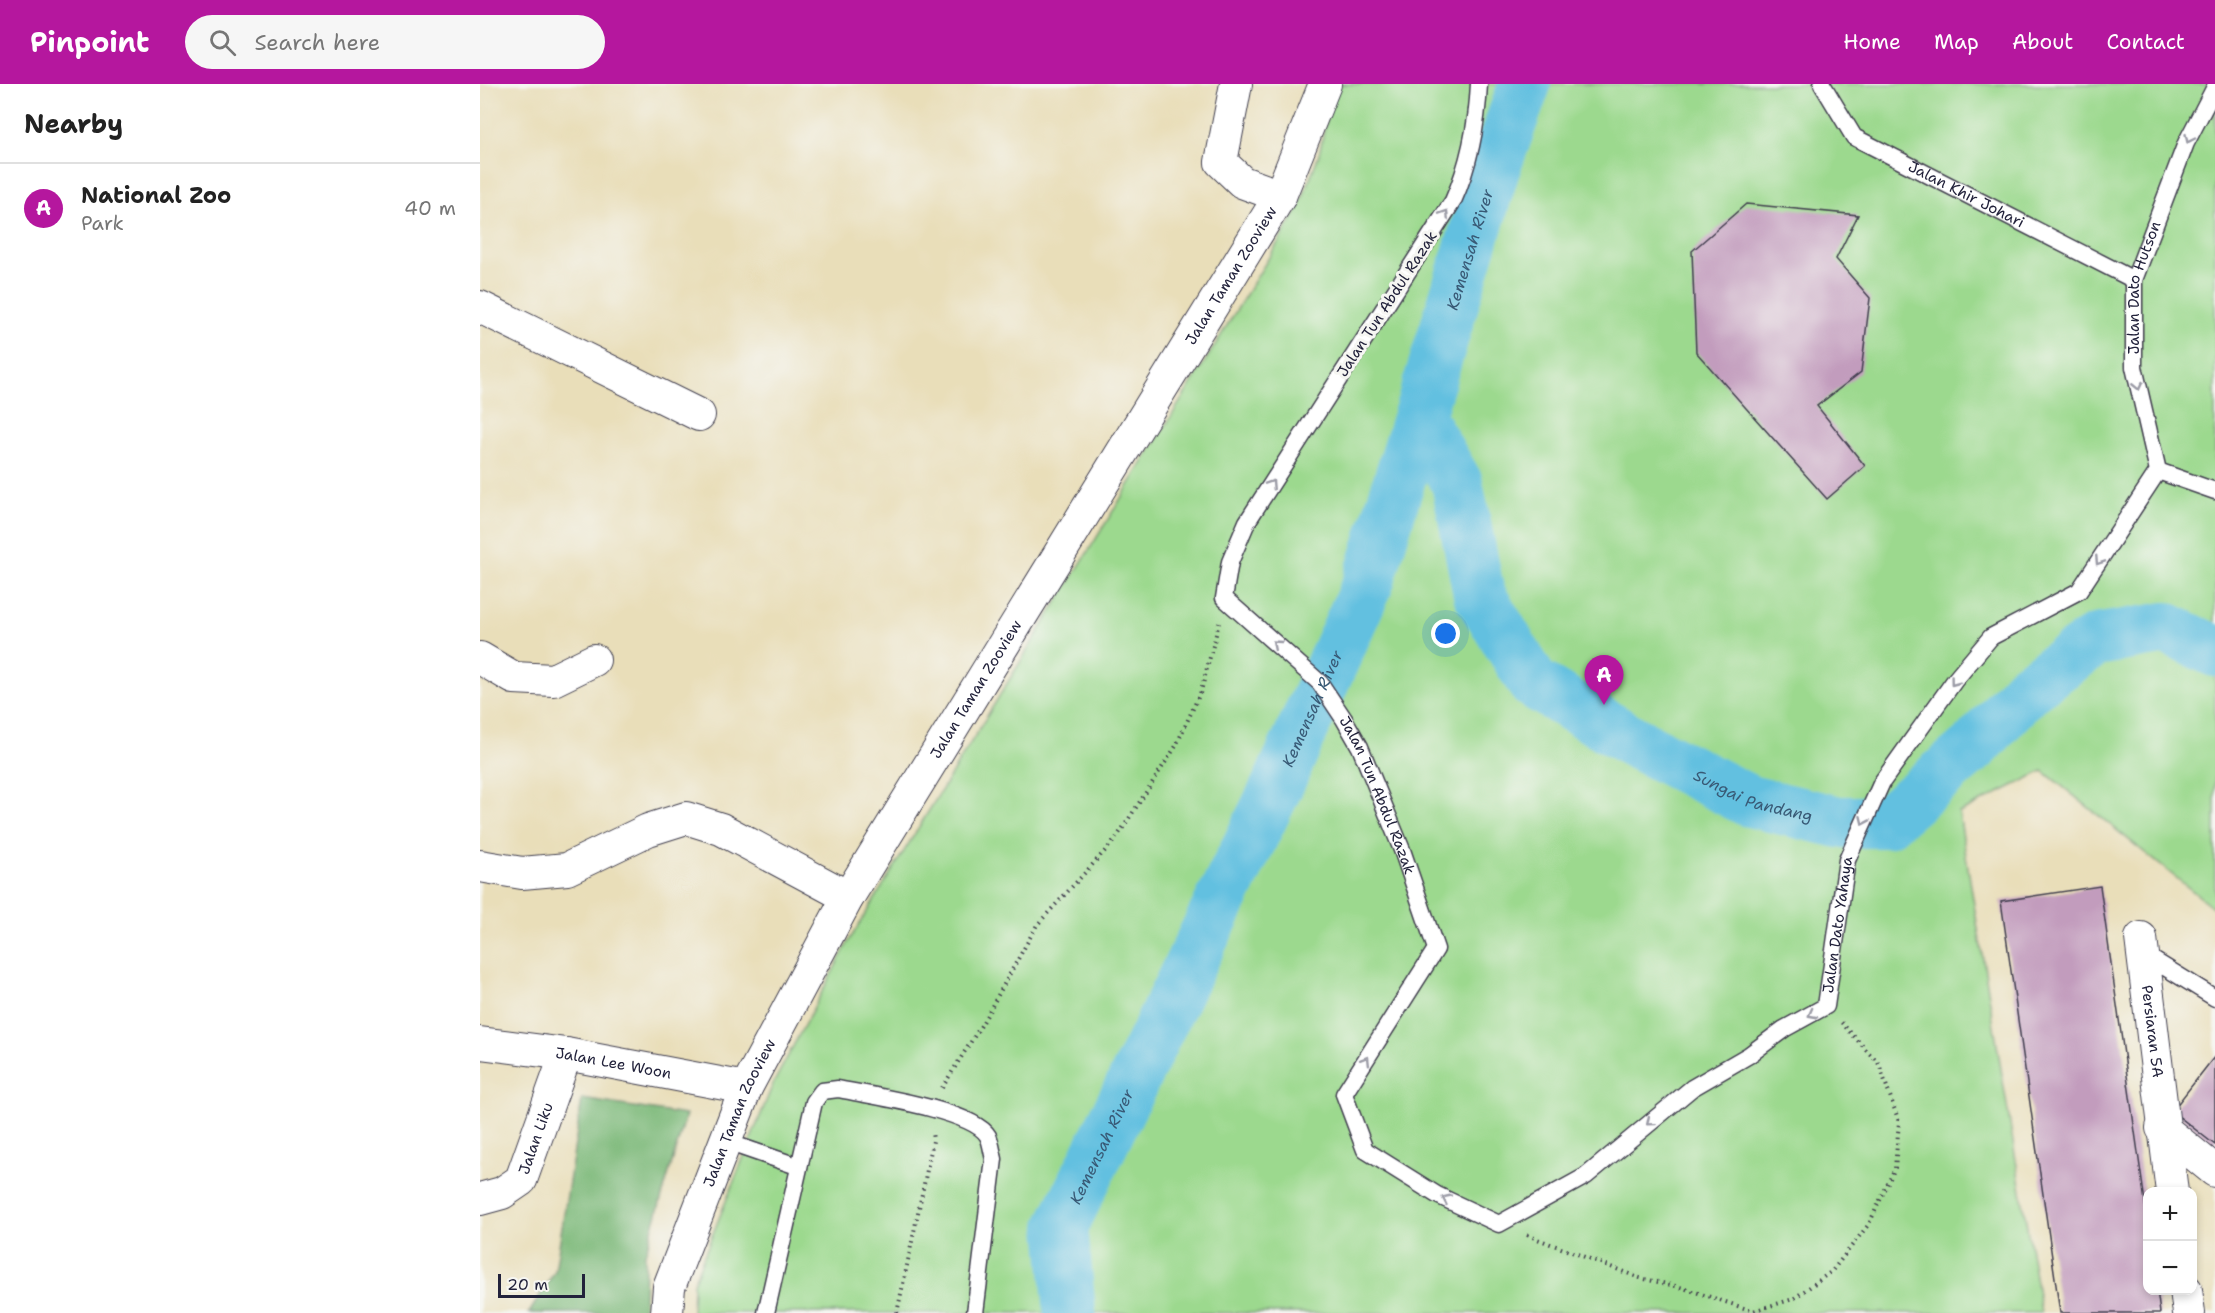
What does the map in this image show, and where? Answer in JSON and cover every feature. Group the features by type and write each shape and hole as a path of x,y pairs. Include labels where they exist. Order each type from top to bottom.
{"street":[{"path":"1236,84 1221,162 1242,182 1280,196"},
{"name":"Jalan Taman Zooview","path":"667,1313 669,1287 746,1088 849,897 1280,196 1324,84"},
{"path":"480,307 699,415"},
{"path":"480,658 514,678 553,680 594,660"},
{"path":"480,866 522,873 567,869 648,830 686,818 721,828 849,897"},
{"name":"Persiaran 5A","path":"2141,945 2162,1128 2171,1187"},
{"name":"Jalan Lee Woon","path":"480,1043 566,1053 746,1088"},
{"name":"Jalan Liku","path":"480,1199 502,1193 521,1180 566,1053"},
{"path":"2162,1128 2215,1171"},
{"path":"2187,1295 2189,1313"}],"lane":[{"name":"Jalan Tun Abdul Razak","path":"1479,84 1478,120 1467,170 1453,201 1247,522 1230,562 1224,598 1320,682 1344,719 1360,747 1402,850 1436,949 1344,1094 1365,1150 1437,1195 1499,1224"},
{"name":"Jalan Khir Johari","path":"1822,84 1854,137 2134,280"},
{"name":"Jalan Dato Hutson","path":"2158,471 2134,367 2134,280 2186,143 2215,87"},
{"path":"2158,471 2215,490"},
{"name":"Jalan Dato Yahaya","path":"1499,1224 1586,1176 1692,1088 1749,1055 1784,1029 1826,1006 1847,860 1882,782 1955,680 1991,637 2079,591 2158,471"},
{"path":"2141,945 2215,998"},
{"path":"766,1313 797,1166 814,1102 822,1091 838,1089 930,1108 972,1121 988,1136 994,1159 975,1313"},
{"path":"724,1141 797,1166"}],"path":[{"path":"897,1313 933,1141 930,1108 982,1024 1037,925 1115,840 1176,746 1201,691 1224,598"},
{"path":"1499,1224 1640,1278 1680,1287 1753,1311 1793,1299 1832,1271 1863,1232 1895,1168 1899,1122 1879,1064 1826,1006"}],"green space":[{"path":"1334,84 2215,84 2215,909 2043,771 1959,813 2041,1313 692,1313 693,1283 773,1084 850,939 1298,210 1319,154"},
{"path":"582,1099 686,1115 645,1254 644,1313 529,1313 555,1271"}],"building":[{"path":"1746,204 1858,215 1836,259 1870,298 1861,372 1817,406 1865,466 1827,499 1696,352 1692,251"},
{"path":"2100,886 2143,1188 2143,1295 2158,1295 2160,1313 2060,1313 2001,901"},
{"path":"2215,1056 2215,1145 2172,1111"}],"waterway":[{"name":"Kemensah River","path":"1070,1313 1062,1227 1280,780 1368,583 1494,169 1525,84"},
{"name":"Sungai Pandang","path":"1419,417 1457,483 1479,594 1533,683 1634,742 1749,801 1839,822 1886,822 1976,745 2028,688 2096,640 2166,628 2215,651"}],"place":[{"name":"National Zoo","path":"1604,705"}]}
